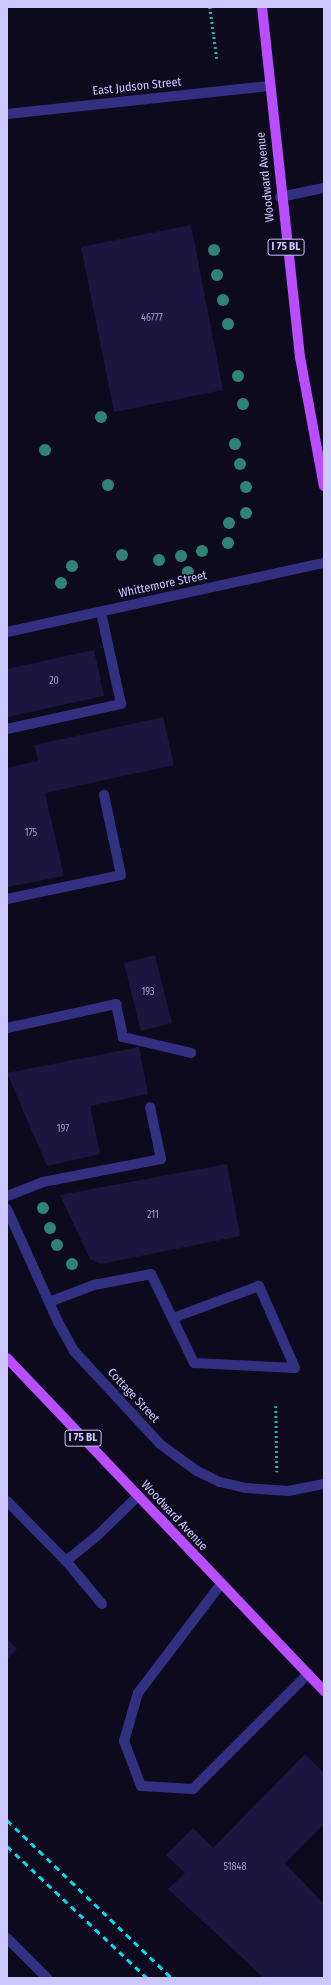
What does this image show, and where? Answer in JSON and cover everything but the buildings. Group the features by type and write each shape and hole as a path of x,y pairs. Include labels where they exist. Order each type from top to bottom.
{"main road":[{"name":"Woodward Avenue","path":"262,7 280,198 300,357 324,486"},
{"name":"Woodward Avenue","path":"7,1358 221,1584 324,1690"},
{"path":"308,1674 324,1685"}],"street":[{"name":"East Judson Street","path":"7,114 270,86"},
{"path":"280,198 324,188"},
{"name":"Whittemore Street","path":"7,632 324,563"},
{"path":"7,729 121,704 101,612"},
{"path":"7,899 121,875 104,795"},
{"path":"7,1028 116,1004 123,1037 191,1053"},
{"path":"7,1196 43,1182 162,1159 150,1107"},
{"name":"Cottage Street","path":"7,1209 68,1341 81,1360 160,1444 197,1471 220,1482 246,1488 276,1491 324,1484"},
{"path":"49,1302 94,1285 151,1274 194,1363 296,1368 258,1286 173,1318"},
{"path":"66,1561 98,1535 138,1496"},
{"path":"7,1501 66,1561 102,1604"},
{"path":"221,1584 138,1693 124,1741 141,1786 193,1789 308,1674"},
{"path":"7,1938 47,1978"}],"path":[{"path":"210,7 217,59"},
{"path":"276,1406 276,1491"}],"railway":[{"path":"7,1820 172,1978"},
{"path":"7,1846 147,1978"}]}
